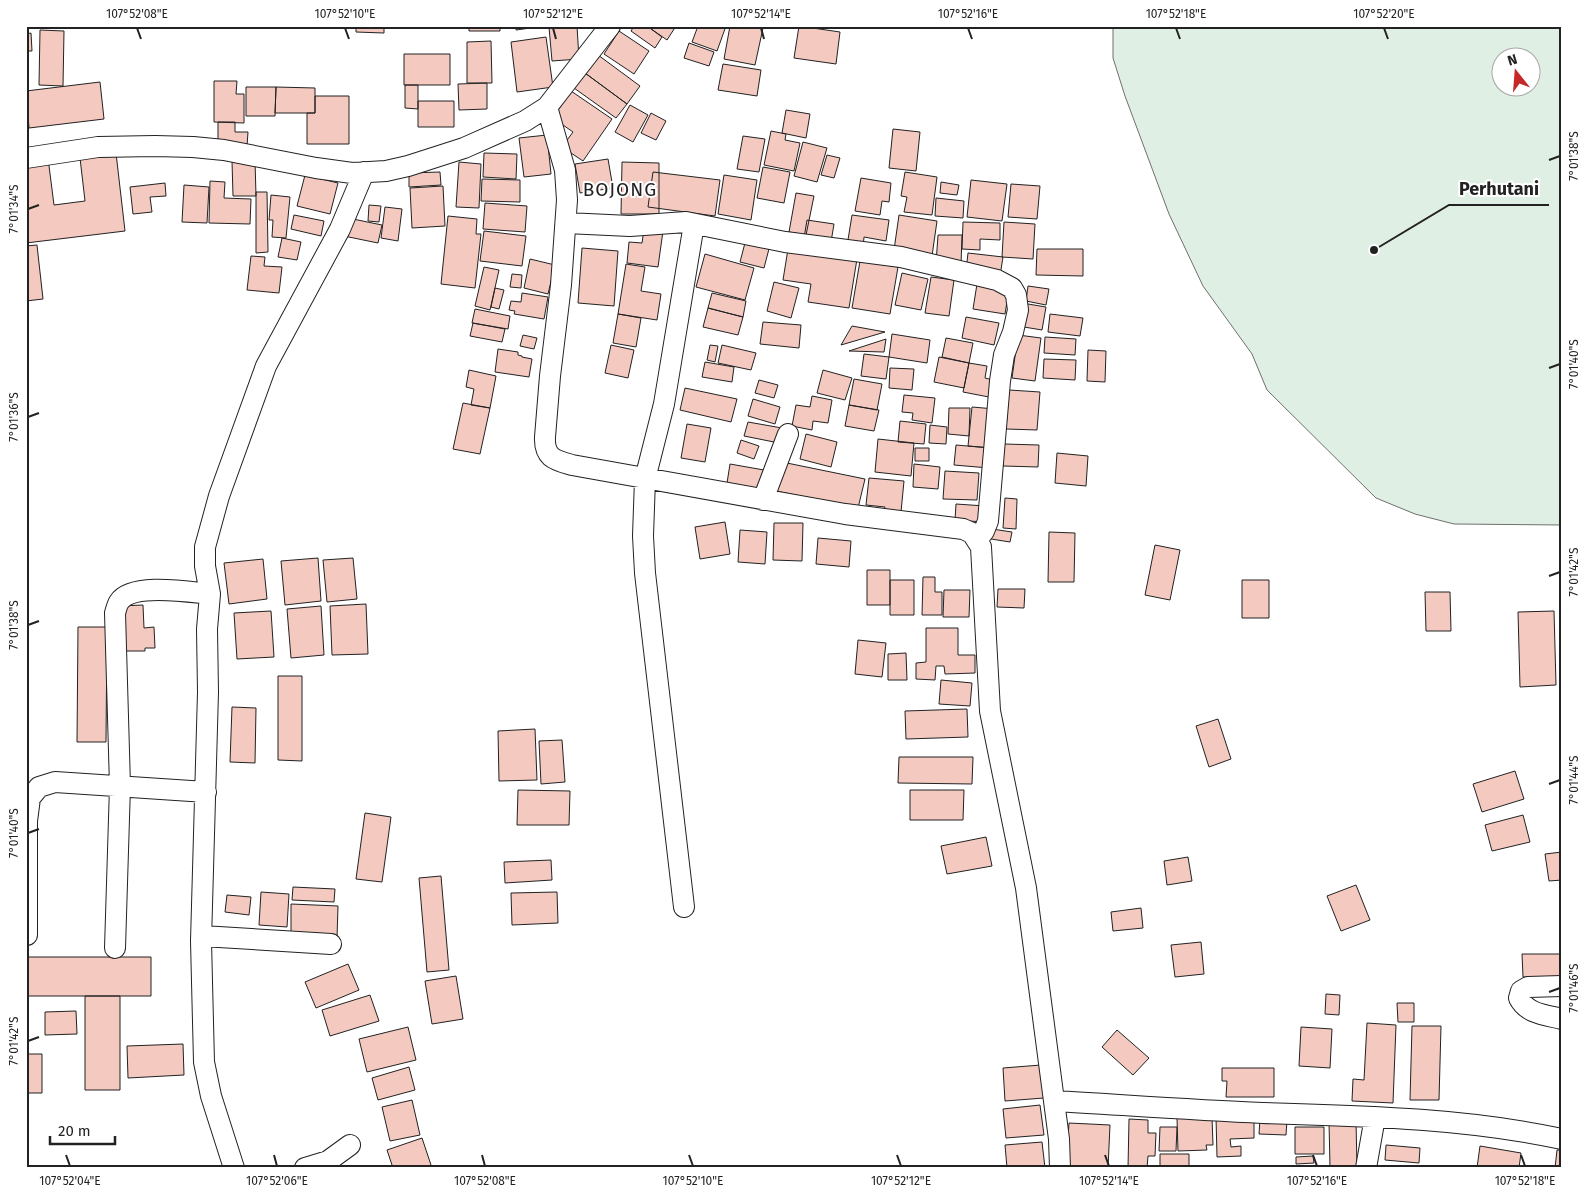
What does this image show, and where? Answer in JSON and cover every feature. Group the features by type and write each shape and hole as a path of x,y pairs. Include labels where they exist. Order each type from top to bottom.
{"street":[{"path":"26,158 98,147 128,145 193,147 224,150 339,171 386,171 464,148 525,121 547,107 610,26"},
{"path":"547,107 565,170 567,200 561,285 550,376 545,446 547,452 555,460 645,479 844,514 963,529 972,533 981,547 990,711 1026,888 1055,1101 1060,1168"},
{"path":"234,1168 212,1096 204,1062 202,936 208,692 207,630 210,594 205,547 218,496 266,366 340,229 364,172"},
{"path":"566,223 630,226 686,222 785,242 901,257 997,280 1012,288 1016,295 1018,310 1013,332 1004,355 1000,381 988,521 984,531 977,540"},
{"path":"684,907 645,573 643,536 645,479 664,404 694,224"},
{"path":"763,500 788,434"},
{"path":"115,948 120,786 115,613 119,601 133,592 172,590 210,594"},
{"path":"27,935 27,821 30,798 39,787 55,782 206,792"},
{"path":"202,936 331,944"},
{"path":"1562,986 1528,986 1521,992 1519,998 1522,1005 1532,1011 1562,1019"},
{"path":"1055,1101 1262,1113 1417,1118 1524,1131 1562,1139"},
{"path":"1366,1168 1375,1117"},
{"path":"305,1168 328,1161 350,1145"}],"green space":[{"path":"1113,26 1562,26 1562,525 1454,524 1415,514 1376,498 1267,390 1252,354 1203,286 1169,214 1125,96 1113,58"}],"building":[{"path":"356,26 384,26 384,33 356,32"},
{"path":"469,26 500,26 500,31 469,31"},
{"path":"516,26 545,26 516,30"},
{"path":"577,26 579,59 552,61 549,27"},
{"path":"634,26 647,26 662,37 655,48 631,31"},
{"path":"647,26 676,26 667,40"},
{"path":"698,26 726,26 717,51 692,42"},
{"path":"730,26 763,28 755,65 724,59"},
{"path":"799,26 840,32 836,64 794,58"},
{"path":"40,30 64,31 63,86 39,85"},
{"path":"619,31 649,51 634,74 604,54"},
{"path":"31,33 32,51 26,51 26,34"},
{"path":"546,37 553,87 517,92 511,42"},
{"path":"491,41 492,83 467,83 467,42"},
{"path":"689,43 714,52 709,66 684,58"},
{"path":"404,54 450,54 450,85 404,85"},
{"path":"598,55 640,86 627,104 585,73"},
{"path":"723,64 761,70 757,96 718,90"},
{"path":"585,73 627,104 616,118 574,88"},
{"path":"214,81 237,81 236,94 244,94 244,123 214,122"},
{"path":"100,82 104,119 29,128 26,91"},
{"path":"487,83 487,109 459,110 458,84"},
{"path":"405,85 418,85 418,109 405,108"},
{"path":"246,87 276,87 275,116 246,116"},
{"path":"276,87 315,88 315,113 275,113"},
{"path":"571,91 612,119 583,161 562,147 573,132 553,118"},
{"path":"315,96 349,96 349,144 307,144 307,113 315,113"},
{"path":"418,101 454,101 454,127 418,127"},
{"path":"630,105 648,115 633,142 615,132"},
{"path":"786,110 810,114 806,138 782,133"},
{"path":"651,113 666,121 656,140 641,133"},
{"path":"218,122 235,122 235,132 248,132 247,146 218,146"},
{"path":"893,129 920,132 916,171 889,168"},
{"path":"771,131 786,134 785,140 800,143 794,171 764,165"},
{"path":"547,135 551,174 524,177 519,138"},
{"path":"743,136 765,139 759,172 737,169"},
{"path":"803,142 827,148 817,182 794,176"},
{"path":"116,153 125,231 26,243 26,161 48,158 54,205 85,201 80,158"},
{"path":"484,153 517,154 516,179 483,177"},
{"path":"827,155 840,158 834,178 821,175"},
{"path":"608,159 613,188 580,193 575,164"},
{"path":"255,160 256,196 233,196 232,161"},
{"path":"459,162 481,164 479,208 456,207"},
{"path":"622,162 659,163 659,214 621,214"},
{"path":"763,167 790,172 784,203 757,198"},
{"path":"440,172 441,185 409,187 409,173"},
{"path":"653,172 720,180 715,216 648,207"},
{"path":"905,172 937,177 932,215 904,212 907,197 901,196"},
{"path":"305,175 338,183 330,214 297,206"},
{"path":"724,175 757,180 751,220 718,214"},
{"path":"861,178 891,183 889,202 882,201 880,215 855,211"},
{"path":"482,179 520,180 520,202 481,201"},
{"path":"971,180 1007,184 1002,221 967,217"},
{"path":"210,181 225,182 224,198 251,199 250,224 209,223"},
{"path":"941,182 959,185 957,195 940,193"},
{"path":"165,183 166,196 150,197 152,212 133,214 130,187"},
{"path":"1011,184 1040,186 1037,219 1008,217"},
{"path":"184,185 209,187 207,223 182,222"},
{"path":"443,186 445,226 412,228 410,188"},
{"path":"256,192 267,192 268,252 256,253"},
{"path":"796,193 814,196 806,235 789,232"},
{"path":"271,195 290,197 286,238 272,237 273,220 269,220"},
{"path":"936,198 964,201 963,218 935,216"},
{"path":"485,203 527,206 525,232 483,229"},
{"path":"369,205 381,206 379,222 368,221"},
{"path":"385,207 402,209 398,241 381,238"},
{"path":"294,215 324,221 321,236 291,229"},
{"path":"852,215 889,220 886,241 864,237 863,248 847,246"},
{"path":"899,215 937,221 932,256 894,250"},
{"path":"448,216 477,219 476,234 481,234 475,288 441,284"},
{"path":"348,218 382,225 378,243 344,236"},
{"path":"807,220 834,224 831,242 804,238"},
{"path":"963,222 1000,223 1000,240 980,239 980,250 962,249"},
{"path":"1004,222 1035,224 1033,259 1002,257"},
{"path":"644,229 663,231 658,267 627,263 629,242 642,243"},
{"path":"484,231 526,236 522,266 480,261"},
{"path":"938,235 962,235 961,265 936,264"},
{"path":"282,238 301,242 297,260 278,257"},
{"path":"746,239 770,245 764,268 740,262"},
{"path":"37,245 43,299 26,301 26,246"},
{"path":"582,248 618,251 614,306 578,303"},
{"path":"788,249 857,259 849,308 808,302 811,284 783,280"},
{"path":"1037,249 1083,249 1083,276 1036,275"},
{"path":"968,253 1003,257 1000,276 966,271"},
{"path":"705,254 754,268 745,300 696,287"},
{"path":"251,256 265,257 264,266 282,267 279,293 247,290"},
{"path":"530,259 555,265 548,294 524,288"},
{"path":"860,261 898,267 890,314 852,308"},
{"path":"626,264 645,267 641,291 661,294 657,320 618,314"},
{"path":"484,267 499,270 490,310 475,306"},
{"path":"902,273 928,279 921,310 895,305"},
{"path":"512,274 522,275 521,288 510,287"},
{"path":"931,277 954,280 949,316 925,313"},
{"path":"774,282 799,288 791,318 767,311"},
{"path":"977,284 1009,289 1005,314 973,309"},
{"path":"1028,286 1049,289 1046,305 1026,301"},
{"path":"495,288 504,290 499,309 491,307"},
{"path":"522,293 548,297 544,319 514,314 515,311 509,310 511,301 521,302"},
{"path":"712,293 746,301 743,317 708,308"},
{"path":"1022,303 1046,307 1042,330 1018,326"},
{"path":"708,308 743,317 738,335 703,327"},
{"path":"475,309 510,316 508,329 472,323"},
{"path":"618,314 641,318 636,347 613,343"},
{"path":"1050,314 1083,318 1080,336 1048,332"},
{"path":"966,317 999,323 994,345 962,338"},
{"path":"763,322 801,325 799,348 760,344"},
{"path":"473,323 505,329 502,342 470,336"},
{"path":"852,326 885,332 841,345"},
{"path":"892,334 930,340 927,363 889,357"},
{"path":"523,335 537,338 534,349 520,346"},
{"path":"1018,335 1041,338 1035,381 1012,378"},
{"path":"1045,337 1076,339 1075,355 1044,353"},
{"path":"946,338 973,343 969,363 942,357"},
{"path":"886,339 884,352 849,351"},
{"path":"611,345 634,350 628,378 605,373"},
{"path":"710,345 718,346 715,362 707,360"},
{"path":"722,345 756,353 751,370 718,363"},
{"path":"498,349 518,352 518,355 522,357 532,359 529,377 495,372"},
{"path":"1088,350 1106,351 1105,382 1087,381"},
{"path":"864,354 889,357 886,379 861,376"},
{"path":"939,357 969,363 964,388 934,382"},
{"path":"1044,359 1076,360 1075,380 1043,378"},
{"path":"705,362 734,367 732,382 702,377"},
{"path":"969,363 987,366 985,378 997,381 994,398 963,392"},
{"path":"890,368 914,369 912,390 889,388"},
{"path":"469,370 496,376 490,408 471,405 474,389 466,387"},
{"path":"823,370 852,378 845,400 817,393"},
{"path":"854,379 882,384 877,410 849,405"},
{"path":"759,380 778,385 774,398 755,393"},
{"path":"685,388 737,399 731,422 680,410"},
{"path":"1009,390 1040,392 1037,430 1006,429"},
{"path":"904,395 935,398 932,423 912,420 913,413 902,412"},
{"path":"812,396 832,400 828,423 813,421 812,430 792,426 796,405 810,407"},
{"path":"753,399 780,407 775,424 748,416"},
{"path":"463,403 490,408 480,454 453,449"},
{"path":"849,405 879,410 874,431 845,426"},
{"path":"972,407 995,409 991,448 968,446"},
{"path":"949,408 970,408 969,436 948,434"},
{"path":"900,421 926,424 924,444 898,442"},
{"path":"748,422 782,428 779,443 744,436"},
{"path":"687,424 711,428 705,462 681,458"},
{"path":"930,425 947,427 946,444 929,443"},
{"path":"806,434 837,442 831,467 800,459"},
{"path":"878,439 914,443 911,476 875,472"},
{"path":"741,440 759,446 754,459 737,453"},
{"path":"1004,444 1039,445 1038,467 1003,466"},
{"path":"956,445 991,448 989,468 954,465"},
{"path":"915,448 929,448 929,461 915,461"},
{"path":"1057,453 1088,456 1086,486 1055,483"},
{"path":"782,462 865,479 858,508 776,491"},
{"path":"730,464 764,470 761,489 727,483"},
{"path":"914,464 940,467 938,489 913,487"},
{"path":"945,471 979,473 977,500 943,499"},
{"path":"869,478 904,481 901,512 884,511 885,507 866,505"},
{"path":"1005,498 1017,499 1016,529 1003,528"},
{"path":"956,504 985,506 983,522 955,520"},
{"path":"725,522 730,554 700,559 695,527"},
{"path":"774,523 803,523 802,561 773,560"},
{"path":"992,529 1012,532 1010,542 991,539"},
{"path":"740,530 767,532 765,564 738,562"},
{"path":"1049,532 1075,533 1074,582 1048,582"},
{"path":"818,538 851,541 849,567 816,564"},
{"path":"1155,545 1180,550 1170,600 1145,595"},
{"path":"318,558 321,601 285,605 281,561"},
{"path":"353,558 357,599 327,602 323,560"},
{"path":"263,559 267,599 229,604 224,563"},
{"path":"867,570 890,570 890,605 867,605"},
{"path":"923,577 935,577 935,592 942,592 942,615 922,615"},
{"path":"890,580 914,580 914,615 890,615"},
{"path":"1242,580 1269,580 1269,618 1242,618"},
{"path":"998,589 1025,589 1024,608 997,607"},
{"path":"944,590 970,590 969,617 943,617"},
{"path":"1425,592 1450,592 1451,631 1426,631"},
{"path":"366,604 368,654 332,655 330,606"},
{"path":"143,605 144,628 154,627 155,648 145,648 145,651 121,651 120,606"},
{"path":"321,606 324,655 291,658 287,609"},
{"path":"271,611 274,657 237,659 234,613"},
{"path":"1554,611 1556,685 1520,687 1518,612"},
{"path":"78,627 107,627 106,742 77,742"},
{"path":"926,628 958,628 958,655 975,655 975,673 945,674 944,666 936,666 935,680 916,679 916,663 926,662"},
{"path":"858,640 886,643 882,677 855,674"},
{"path":"906,653 907,680 888,680 888,654"},
{"path":"278,676 302,676 302,761 278,760"},
{"path":"941,680 972,683 970,706 939,704"},
{"path":"232,707 256,708 255,763 230,762"},
{"path":"967,709 968,737 906,739 905,711"},
{"path":"1218,719 1231,759 1209,767 1196,726"},
{"path":"535,729 537,780 499,781 498,731"},
{"path":"562,740 565,782 541,784 539,741"},
{"path":"899,757 973,757 972,784 898,783"},
{"path":"1515,771 1524,799 1482,812 1473,784"},
{"path":"518,790 570,791 569,825 517,825"},
{"path":"910,790 964,790 963,820 910,820"},
{"path":"365,813 391,817 382,882 356,879"},
{"path":"1523,815 1530,842 1492,851 1485,825"},
{"path":"986,837 992,866 947,874 941,846"},
{"path":"1562,852 1562,880 1549,881 1545,854"},
{"path":"1188,857 1192,881 1167,885 1164,861"},
{"path":"551,860 552,880 505,883 504,862"},
{"path":"441,876 449,970 427,972 419,878"},
{"path":"1356,885 1370,920 1341,931 1327,896"},
{"path":"293,887 335,889 334,902 292,900"},
{"path":"261,892 289,894 287,927 259,925"},
{"path":"557,892 558,923 512,925 511,893"},
{"path":"227,895 251,897 249,915 225,912"},
{"path":"291,904 338,906 337,938 291,937"},
{"path":"1141,908 1143,928 1113,931 1111,912"},
{"path":"1201,942 1204,974 1175,977 1171,945"},
{"path":"1522,954 1562,954 1562,977 1523,977"},
{"path":"26,957 151,957 151,996 26,996"},
{"path":"348,964 359,990 316,1008 305,982"},
{"path":"456,976 463,1019 432,1024 425,981"},
{"path":"1326,994 1340,995 1339,1015 1325,1014"},
{"path":"370,995 379,1021 330,1036 322,1010"},
{"path":"85,996 120,996 120,1090 85,1090"},
{"path":"1397,1003 1414,1003 1414,1022 1398,1022"},
{"path":"76,1011 77,1034 45,1035 45,1012"},
{"path":"1367,1023 1396,1025 1393,1103 1352,1101 1353,1079 1364,1080"},
{"path":"1412,1026 1441,1026 1439,1100 1410,1100"},
{"path":"408,1027 416,1060 367,1072 359,1039"},
{"path":"1301,1027 1332,1029 1330,1068 1299,1066"},
{"path":"1117,1030 1149,1058 1133,1075 1102,1047"},
{"path":"183,1044 184,1075 128,1078 127,1046"},
{"path":"26,1054 42,1054 42,1093 26,1093"},
{"path":"1041,1065 1044,1098 1005,1101 1003,1068"},
{"path":"409,1067 415,1090 378,1100 372,1078"},
{"path":"1222,1068 1274,1068 1274,1097 1226,1097 1227,1081 1222,1081"},
{"path":"412,1100 420,1135 390,1141 382,1107"},
{"path":"1040,1105 1044,1135 1006,1138 1003,1109"},
{"path":"1254,1116 1254,1138 1230,1139 1231,1147 1241,1146 1241,1156 1217,1157 1216,1117"},
{"path":"1212,1117 1213,1145 1206,1145 1207,1150 1178,1151 1177,1118"},
{"path":"1129,1119 1148,1120 1148,1133 1156,1133 1155,1156 1148,1156 1147,1168 1128,1168"},
{"path":"1260,1119 1287,1120 1286,1135 1259,1134"},
{"path":"1329,1121 1356,1121 1357,1168 1330,1168"},
{"path":"1069,1123 1110,1125 1108,1168 1066,1168"},
{"path":"1160,1127 1177,1127 1176,1151 1159,1151"},
{"path":"1295,1127 1324,1127 1324,1154 1295,1154"},
{"path":"422,1138 432,1168 393,1168 387,1150"},
{"path":"1042,1142 1045,1168 1007,1168 1005,1145"},
{"path":"1386,1145 1420,1148 1419,1163 1385,1160"},
{"path":"1480,1146 1521,1153 1519,1168 1477,1168"},
{"path":"1557,1150 1562,1150 1562,1168 1555,1168"},
{"path":"1160,1154 1189,1154 1189,1168 1160,1168"},
{"path":"1313,1156 1314,1163 1296,1164 1296,1157"}],"place":[{"name":"Perhutani","path":"1374,250"}],"district":[{"name":"BOJONG","path":"620,189"}]}
